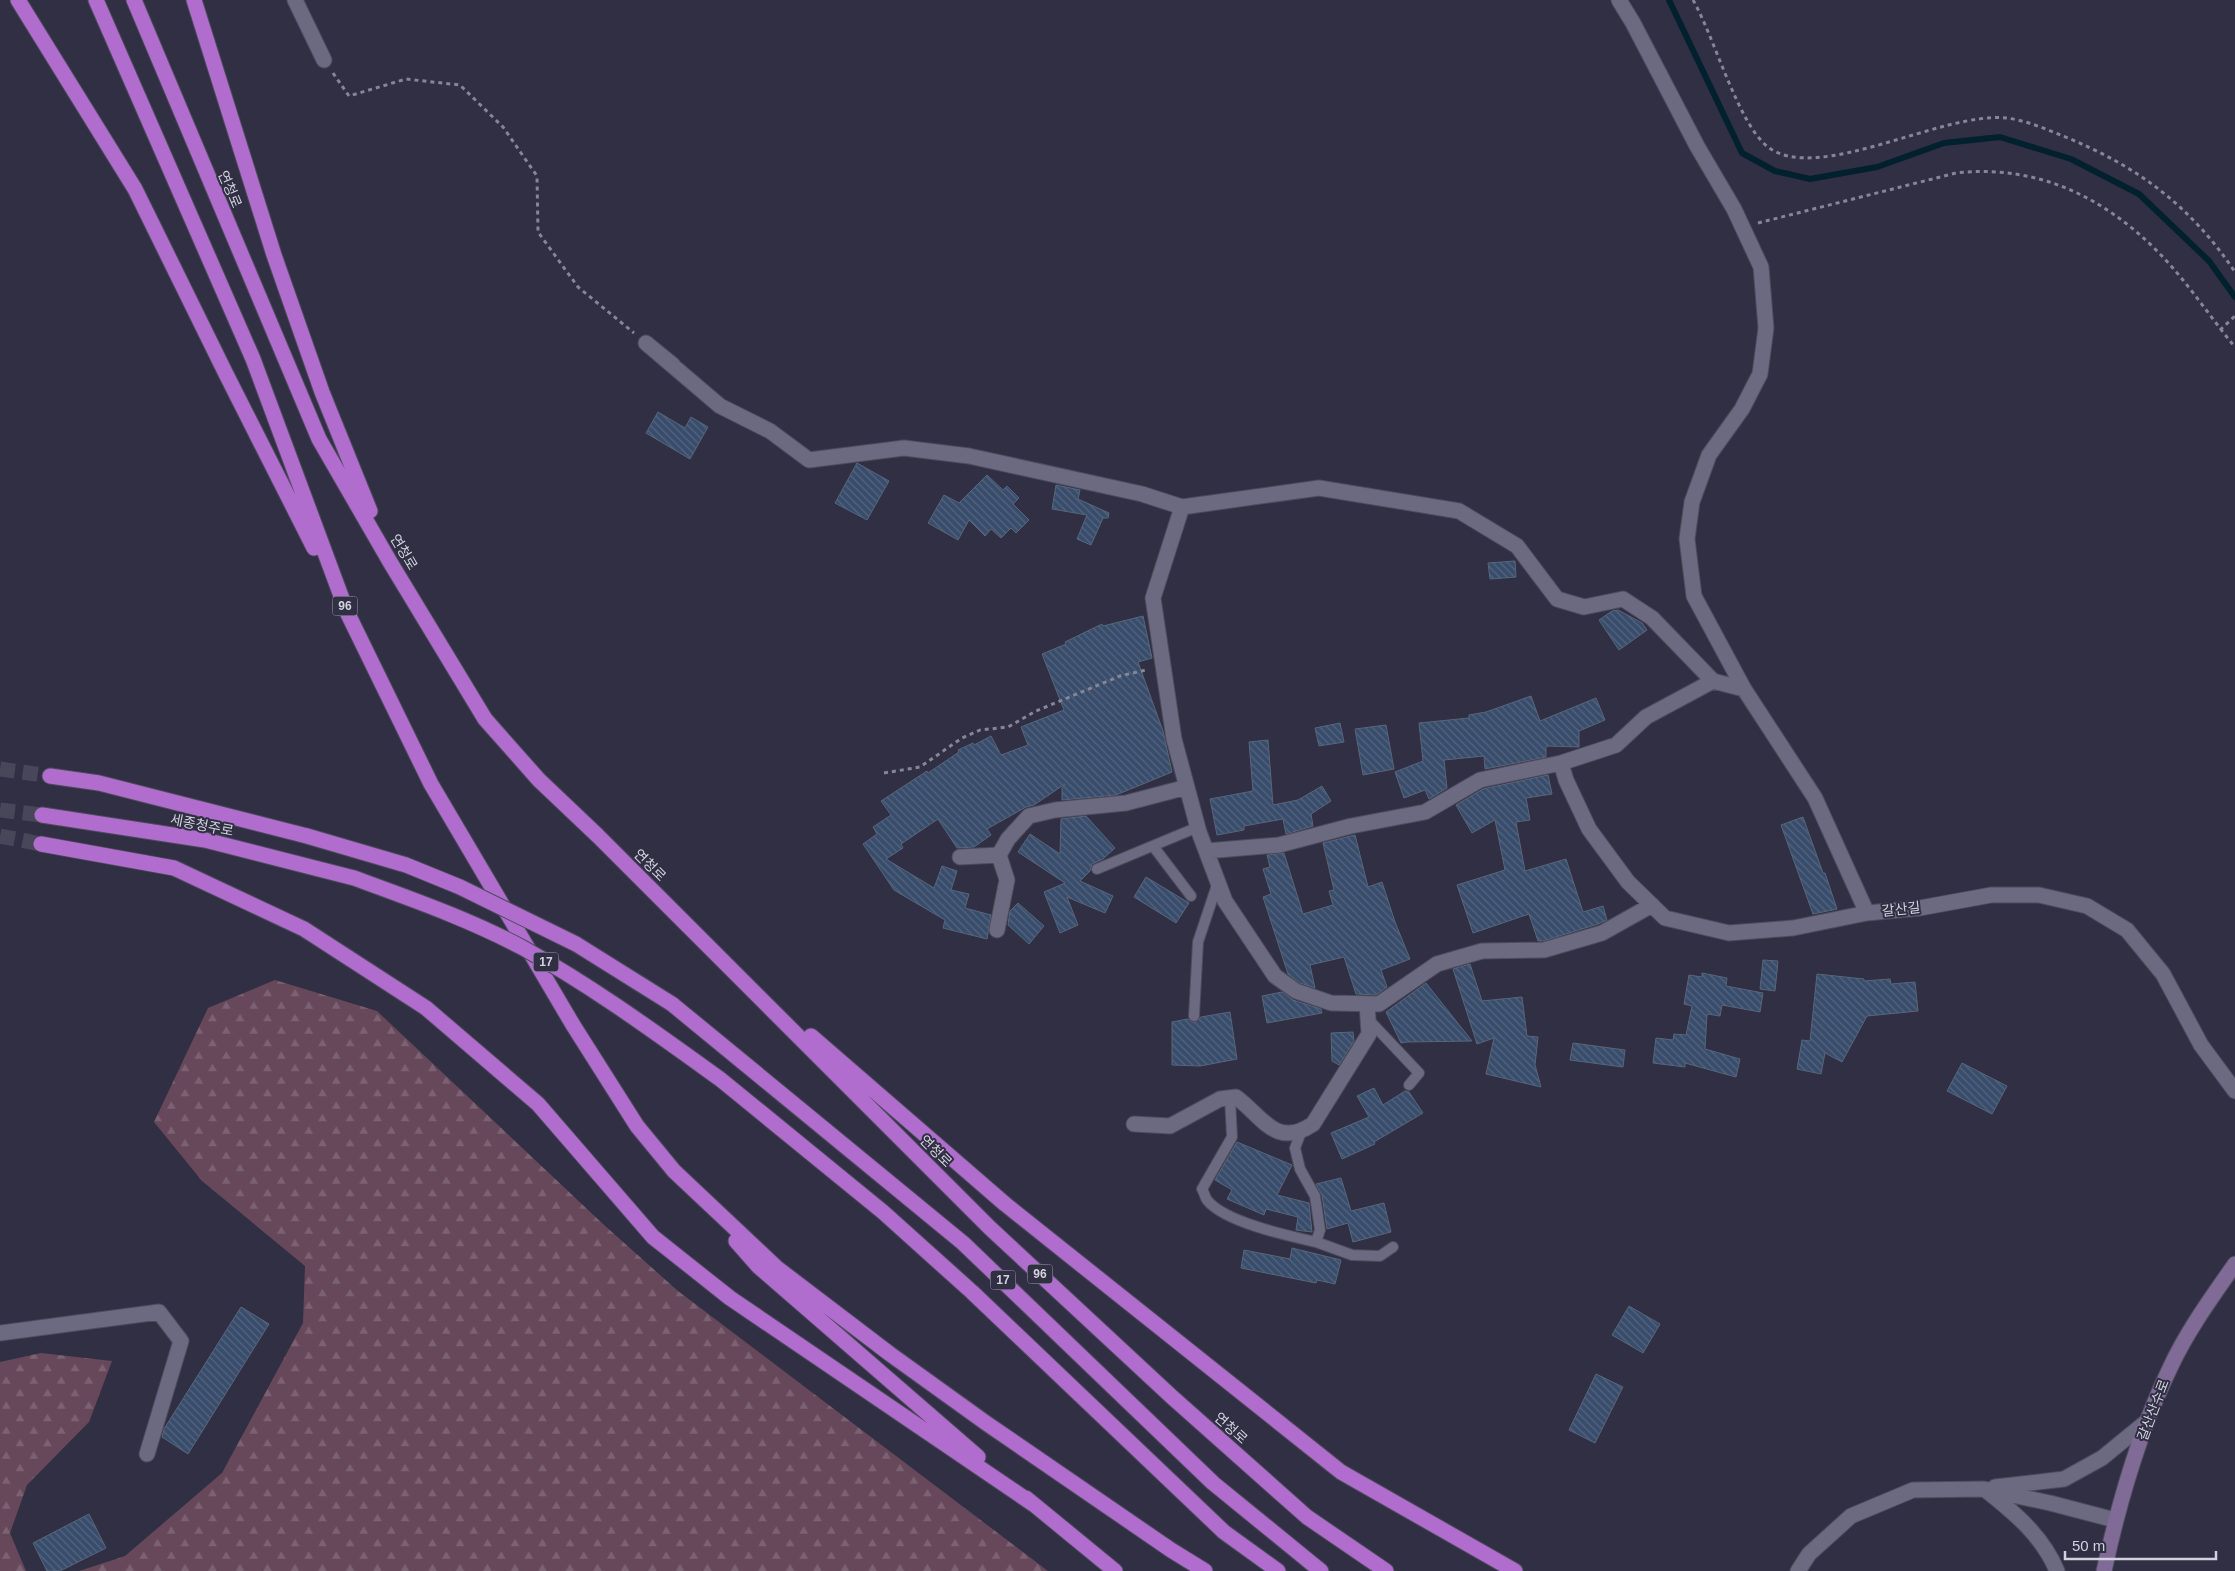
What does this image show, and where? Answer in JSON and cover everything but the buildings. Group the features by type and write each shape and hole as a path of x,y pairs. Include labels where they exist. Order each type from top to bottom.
{"highway":[{"path":"18,0 135,189 224,372 346,612"},
{"name":"96","path":"96,0 253,359 346,612 431,784 573,1025 637,1126 674,1171 777,1268 890,1354 986,1423 1171,1550 1205,1571"},
{"name":"연청로","path":"134,0 319,438 390,562 485,719 538,780 715,953 990,1228 1165,1390 1307,1517 1386,1571"},
{"path":"194,0 274,255 322,392 390,562"},
{"name":"세종청주로","path":"50,776 99,783 307,836 406,865 460,887 576,944 672,1004 963,1243 1214,1483 1321,1571"},
{"name":"세종청주로","path":"42,815 205,840 354,878 440,909 522,948 597,993 720,1079 883,1212 972,1292 1224,1532 1278,1571"},
{"path":"41,844 174,868 304,929 426,1008 538,1104 654,1237 730,1298 1032,1504"},
{"path":"715,953 1005,1204 1341,1472 1515,1571"},
{"path":"674,1171 758,1266 1032,1504 1115,1571"}],"main road":[{"name":"갈산산수로","path":"2104,1571 2115,1520 2146,1422 2170,1366 2214,1294 2235,1264"}],"street":[{"path":"295,0 324,60"},
{"path":"1619,0 1743,228 1761,266 1766,328 1760,374 1742,409 1709,455 1692,502 1687,539 1694,596 1744,689 1815,798 1867,913"},
{"path":"646,342 720,406 770,431 809,460 904,448 969,456 1142,494 1182,507 1319,488 1459,511 1517,546 1557,599 1584,607 1623,599 1652,618 1713,681 1744,689"},
{"path":"646,342 673,365"},
{"path":"1182,507 1153,598 1174,739 1198,827 1225,901 1275,976 1296,991 1331,1003 1368,1011 1437,964 1482,951 1544,950 1602,933 1652,905"},
{"path":"1206,851 1279,845 1351,826 1425,812 1480,780 1561,763 1616,745 1646,717 1713,681"},
{"name":"갈산길","path":"1561,763 1566,780 1588,829 1628,882 1665,918 1729,933 1793,928 1867,913 1920,908 1991,895 2040,895 2087,906 2127,930 2163,974 2201,1045 2235,1091"},
{"path":"997,930 1007,880 999,855 1008,839 1029,816 1056,810 1126,803 1187,787"},
{"path":"960,857 999,855"},
{"path":"1134,1124 1170,1126 1220,1099 1236,1097 1248,1106 1267,1126 1282,1132 1300,1132 1313,1124 1369,1034 1368,1011"},
{"path":"0,1333 159,1312 181,1341 147,1454"},
{"path":"1798,1571 1809,1554 1851,1516 1913,1490 1984,1489 2064,1479 2102,1458 2146,1422"},
{"path":"1984,1489 2050,1503 2115,1520"},
{"path":"1984,1489 2011,1510 2036,1534 2057,1571"}],"lane":[{"path":"1098,869 1198,827"},
{"path":"1153,846 1190,896"},
{"path":"1194,1016 1198,942 1218,882"},
{"path":"1368,1011 1419,1073 1409,1085"},
{"path":"1230,1098 1232,1138 1202,1189 1207,1200 1222,1212 1245,1222 1316,1242 1352,1255 1380,1256 1393,1247"},
{"path":"1300,1132 1295,1148 1300,1169 1315,1196 1320,1230 1316,1242"}],"path":[{"path":"1693,0 1743,111 1757,136 1768,147 1783,156 1809,158 1836,155 1969,120 2006,118 2043,128 2093,148 2147,179 2191,216 2216,243 2235,272"},
{"path":"324,60 349,96 406,79 460,85 503,127 537,176 538,232 578,287 646,342"},
{"path":"1743,228 1793,213 1956,173 1984,170 2019,173 2055,184 2093,200 2128,223 2162,256 2235,347"},
{"path":"2220,330 2235,316"},
{"path":"884,773 920,767 962,738 980,730 1008,727 1036,711 1120,676 1162,667"}],"green space":[{"path":"275,980 377,1011 603,1224 678,1291 1048,1571 79,1571 125,1556 222,1473 303,1323 305,1266 202,1181 154,1122 208,1008"},
{"path":"41,1353 112,1361 89,1422 27,1485 10,1533 26,1571 0,1571 0,1362"}],"waterway":[{"path":"1669,0 1742,153 1775,171 1810,179 1877,167 1944,143 2000,137 2071,159 2139,194 2209,261 2235,297"}],"tunnel":[{"path":"0,769 50,776"},
{"path":"0,810 42,815"},
{"path":"0,836 41,844"}]}
